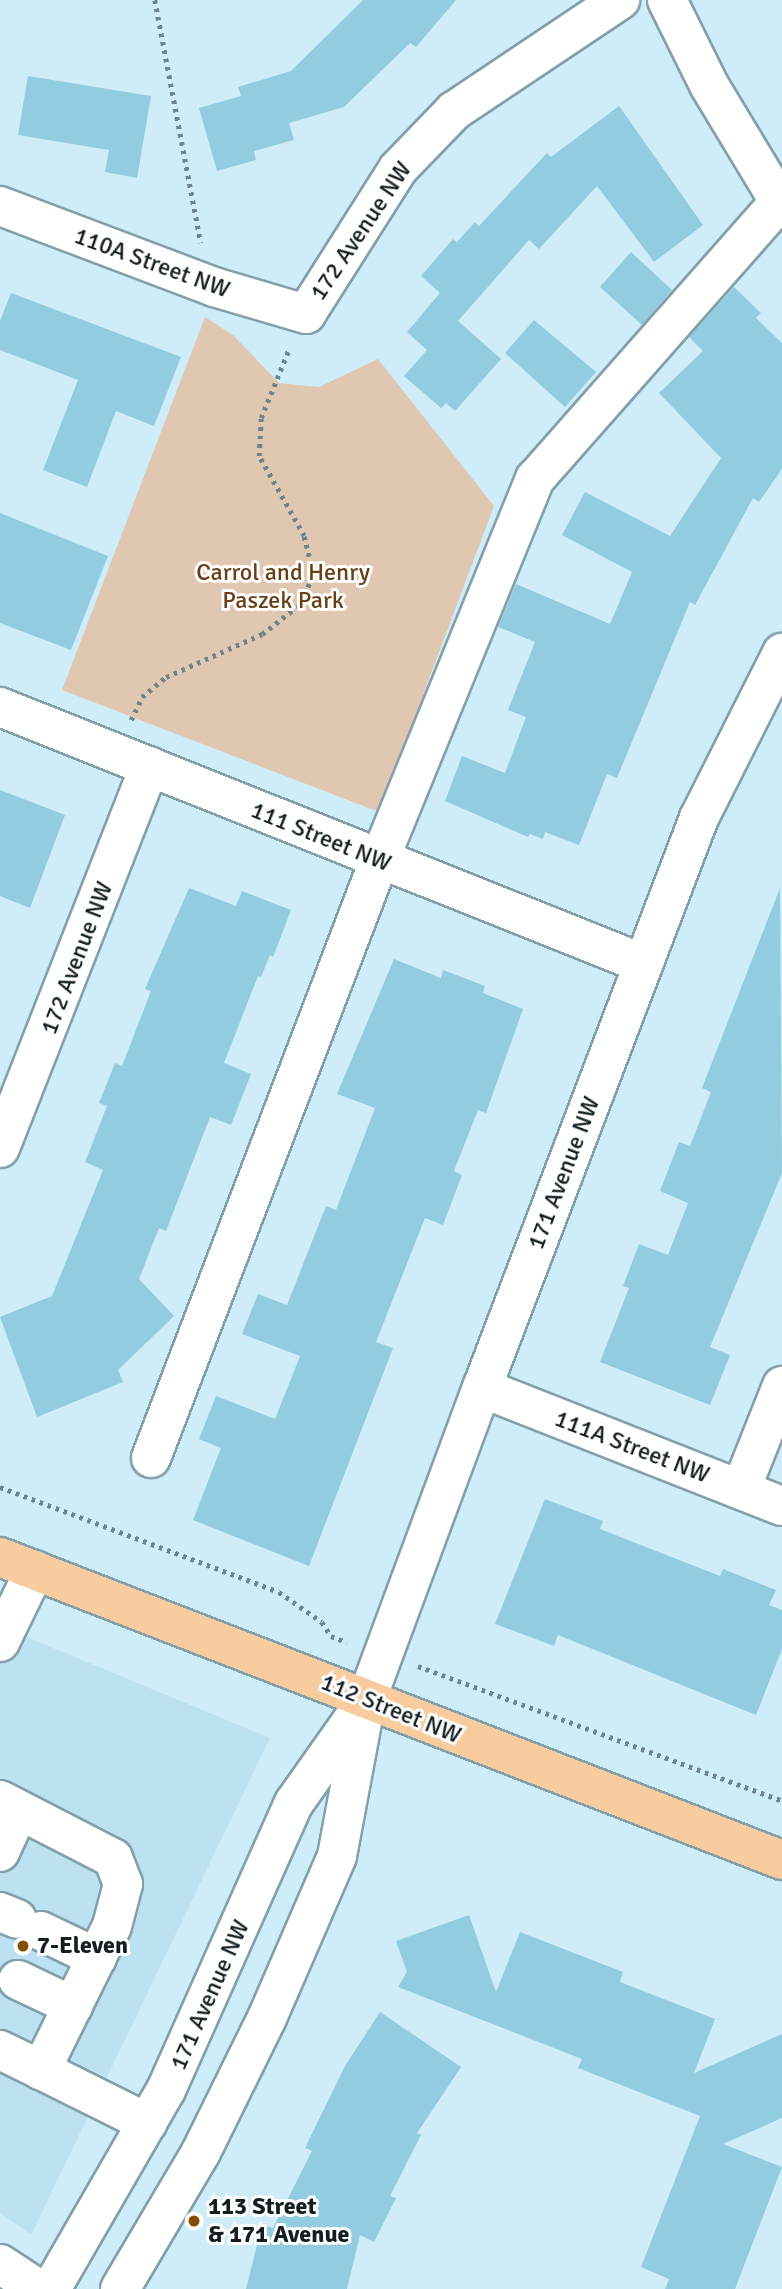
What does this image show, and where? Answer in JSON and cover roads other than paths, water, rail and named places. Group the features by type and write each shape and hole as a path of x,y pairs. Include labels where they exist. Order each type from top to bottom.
{"main road":[{"name":"112 Street NW","path":"0,1557 782,1860"}],"street":[{"name":"172 Avenue NW","path":"306,314 398,169 454,111 620,0"},
{"path":"151,1458 379,861 536,480 781,204 715,97 667,0"},
{"name":"110A Street NW","path":"0,206 214,287 306,314"},
{"name":"171 Avenue NW","path":"120,2289 201,2152 267,2018 337,1856 366,1701 383,1655 699,818 782,653"},
{"name":"111 Street NW","path":"0,707 379,861 644,964"},
{"name":"172 Avenue NW","path":"0,1148 150,766"},
{"path":"741,1489 782,1386"},
{"name":"111A Street NW","path":"482,1388 782,1506"},
{"path":"0,1642 35,1570"},
{"name":"171 Avenue NW","path":"51,2289 148,2123 229,1956 294,1803 366,1701"},
{"path":"0,1852 10,1805 113,1858 123,1884 113,1926 41,2070"},
{"path":"19,1921 97,1958"},
{"path":"18,1980 73,2006"},
{"path":"0,2050 148,2123"},
{"path":"0,2264 38,2289"}],"place":[{"name":"7-Eleven","path":"23,1946"},
{"name":"113 Street & 171 Avenue","path":"194,2221"}],"park label":[{"name":"Carrol and Henry Paszek Park","path":"283,587"}]}
